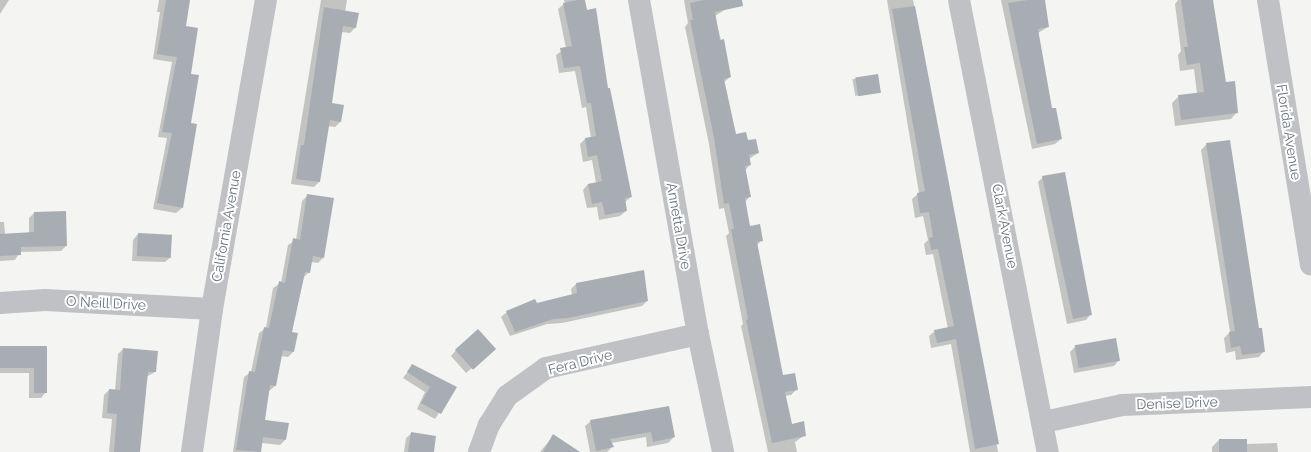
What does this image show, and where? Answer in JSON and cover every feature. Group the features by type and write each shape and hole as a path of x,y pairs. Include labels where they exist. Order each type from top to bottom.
{"street":[{"name":"California Avenue","path":"192,452 212,309 266,0"},
{"name":"Annetta Drive","path":"639,0 698,334 723,452"},
{"name":"Clark Avenue","path":"959,0 1044,422 1048,452"},
{"name":"Florida Avenue","path":"1268,0 1311,265"},
{"name":"O Neill Drive","path":"0,303 45,300 212,309"},
{"name":"Fera Drive","path":"479,452 489,425 508,396 546,368 698,334"},
{"name":"Denise Drive","path":"1044,422 1122,405 1311,397"}],"building":[{"path":"166,0 190,0 186,26 198,28 191,74 199,75 191,123 197,124 183,208 157,203 172,133 162,132 177,57 157,54"},
{"path":"585,0 587,10 596,8 608,88 610,88 632,197 625,198 627,211 605,215 602,202 592,204 588,184 602,181 597,155 588,157 585,138 596,136 591,103 587,103 580,66 564,68 560,48 572,46 563,3"},
{"path":"704,0 742,0 743,6 715,12 720,40 724,39 731,77 724,79 736,134 746,132 748,140 756,139 759,153 749,155 751,165 745,166 751,197 745,198 750,226 760,224 763,241 757,242 783,375 795,373 798,390 785,392 792,424 804,421 806,436 772,443 746,320 748,319 731,229 734,229 729,203 724,204 714,138 690,20 693,20 690,3"},
{"path":"1028,0 1045,0 1049,27 1038,29 1052,108 1056,108 1062,139 1037,144 1008,3"},
{"path":"1181,0 1213,0 1226,82 1235,81 1238,113 1181,120 1178,95 1204,92 1200,63 1187,65 1184,47 1188,47"},
{"path":"915,6 999,444 975,449 956,339 937,343 934,330 954,326 938,249 931,250 929,238 933,237 929,212 920,213 917,193 925,191 892,9"},
{"path":"324,7 359,13 356,28 343,26 332,103 344,105 341,122 330,120 320,182 296,179 301,145 304,145"},
{"path":"878,74 881,93 858,96 855,78"},
{"path":"1230,140 1259,328 1262,328 1265,352 1242,355 1240,346 1231,348 1229,332 1235,331 1206,143"},
{"path":"1065,172 1092,315 1073,319 1042,176"},
{"path":"307,194 334,198 324,258 313,256 310,273 305,272 292,332 298,333 294,352 283,350 276,386 270,385 265,420 289,423 286,440 263,437 261,452 236,450 249,371 255,372 264,327 269,328 279,281 285,283 293,238 300,240"},
{"path":"66,211 67,246 21,247 21,255 0,256 0,234 34,232 34,212"},
{"path":"138,233 172,235 171,258 137,256"},
{"path":"644,270 648,301 568,318 553,319 515,332 506,311 535,299 537,303 577,293 576,283"},
{"path":"478,329 496,349 473,370 455,350"},
{"path":"1116,338 1120,361 1079,368 1075,345"},
{"path":"0,346 47,346 47,393 34,393 34,368 0,368"},
{"path":"123,348 158,351 156,372 148,372 140,452 114,452 117,414 107,413 109,389 120,390"},
{"path":"412,364 457,387 441,414 421,403 430,387 407,372"},
{"path":"669,406 675,437 653,442 651,432 610,439 614,447 596,451 590,420"},
{"path":"411,432 436,436 434,452 408,452"},
{"path":"553,434 580,452 543,452"},
{"path":"1219,439 1247,439 1247,452 1219,452"}]}
